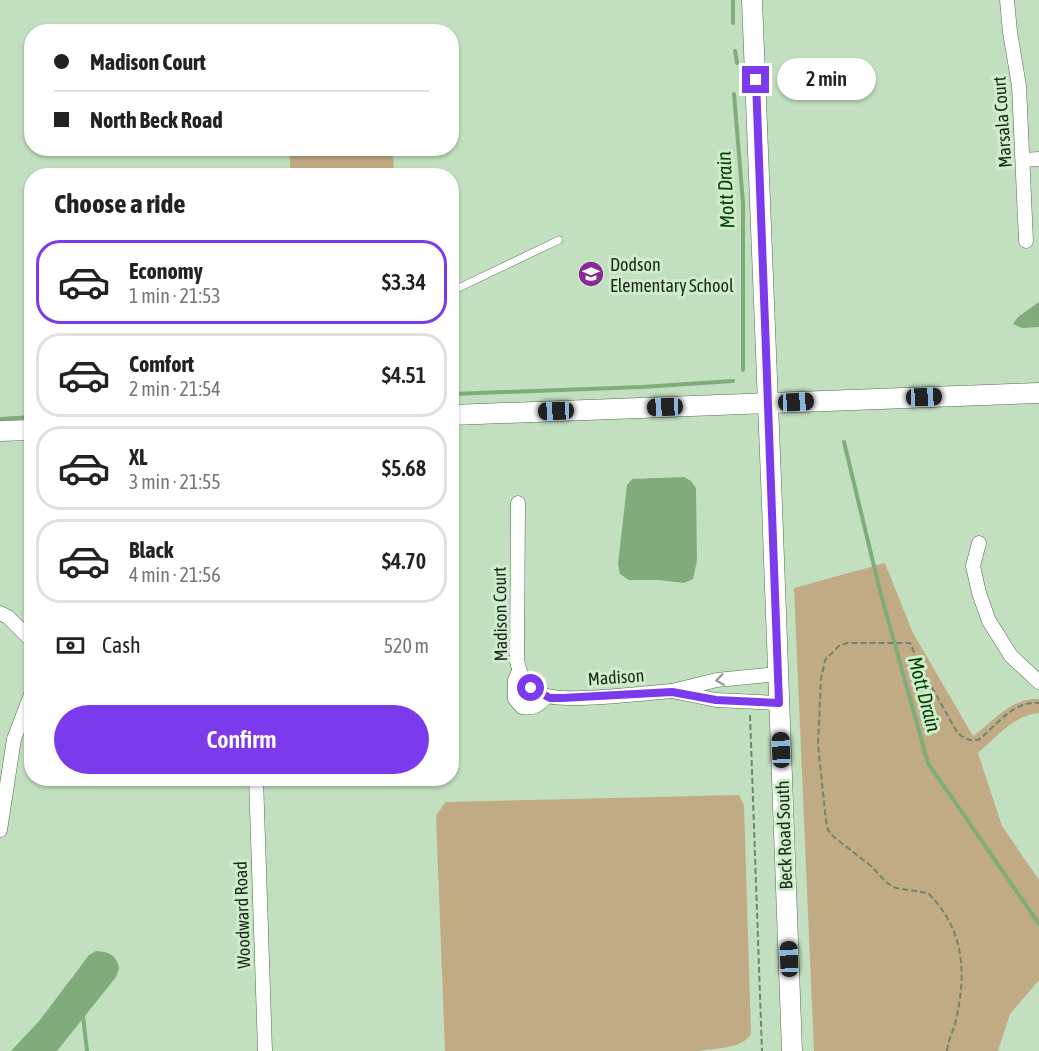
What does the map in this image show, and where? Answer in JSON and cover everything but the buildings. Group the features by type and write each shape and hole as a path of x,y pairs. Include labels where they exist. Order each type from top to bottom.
{"main road":[{"name":"Beck Road South","path":"752,0 792,1051"},
{"path":"459,415 1039,393"},
{"path":"0,431 24,430"}],"street":[{"name":"Marsala Court","path":"1007,0 1019,86 1026,241"},
{"path":"1023,160 1039,159"},
{"name":"Madison Court","path":"518,503 517,661 519,671 531,688 547,696"},
{"path":"979,543 973,566 989,621 1011,656 1039,682"},
{"path":"0,613 8,617 24,633"},
{"path":"519,671 515,680 515,699 522,707 529,708 538,705 547,696"},
{"name":"Madison","path":"547,696 562,698 672,692 717,680 778,674"},
{"name":"Madison","path":"672,692 716,700 779,703"},
{"path":"0,830 14,739 24,713"},
{"name":"Woodward Road","path":"256,786 265,1051"}],"lane":[{"path":"459,288 559,240"}],"path":[{"path":"946,1051 957,1014 962,959 958,938 947,917 928,893 896,888 887,883 871,866 828,830 818,745 822,666 831,653 847,643 910,643 948,718 963,738 972,741 980,740 1023,704 1039,703"},
{"path":"750,714 762,1051"}],"shaded area":[{"path":"290,156 393,156 394,168 290,168"},
{"path":"1039,302 1039,327 1022,328 1013,324 1018,317"},
{"path":"684,477 696,488 697,561 693,579 684,583 629,580 620,574 618,564 627,485 632,479"},
{"path":"885,563 913,633 973,736 1012,706 1029,699 1039,699 1039,713 1030,714 1014,722 978,753 1002,826 1039,880 1039,980 1010,1014 998,1051 814,1051 794,588"},
{"path":"739,795 744,805 751,1034 747,1039 728,1047 699,1051 445,1051 436,816 445,802"},
{"path":"96,951 108,953 114,957 119,968 116,977 57,1051 11,1051 40,1020 89,955"}],"waterway":[{"name":"Mott Drain","path":"733,0 733,23"},
{"name":"Mott Drain","path":"735,51 737,63"},
{"name":"Mott Drain","path":"734,94 743,203 743,370"},
{"path":"459,394 733,381"},
{"path":"0,419 24,418"},
{"name":"Mott Drain","path":"844,442 880,591 928,763 1039,924"},
{"path":"83,1016 87,1051"}],"place":[{"name":"Dodson Elementary School","path":"591,274"}],"route":[{"path":"531,688 550,698 672,692 716,700 779,703 773,490 756,80"}]}
